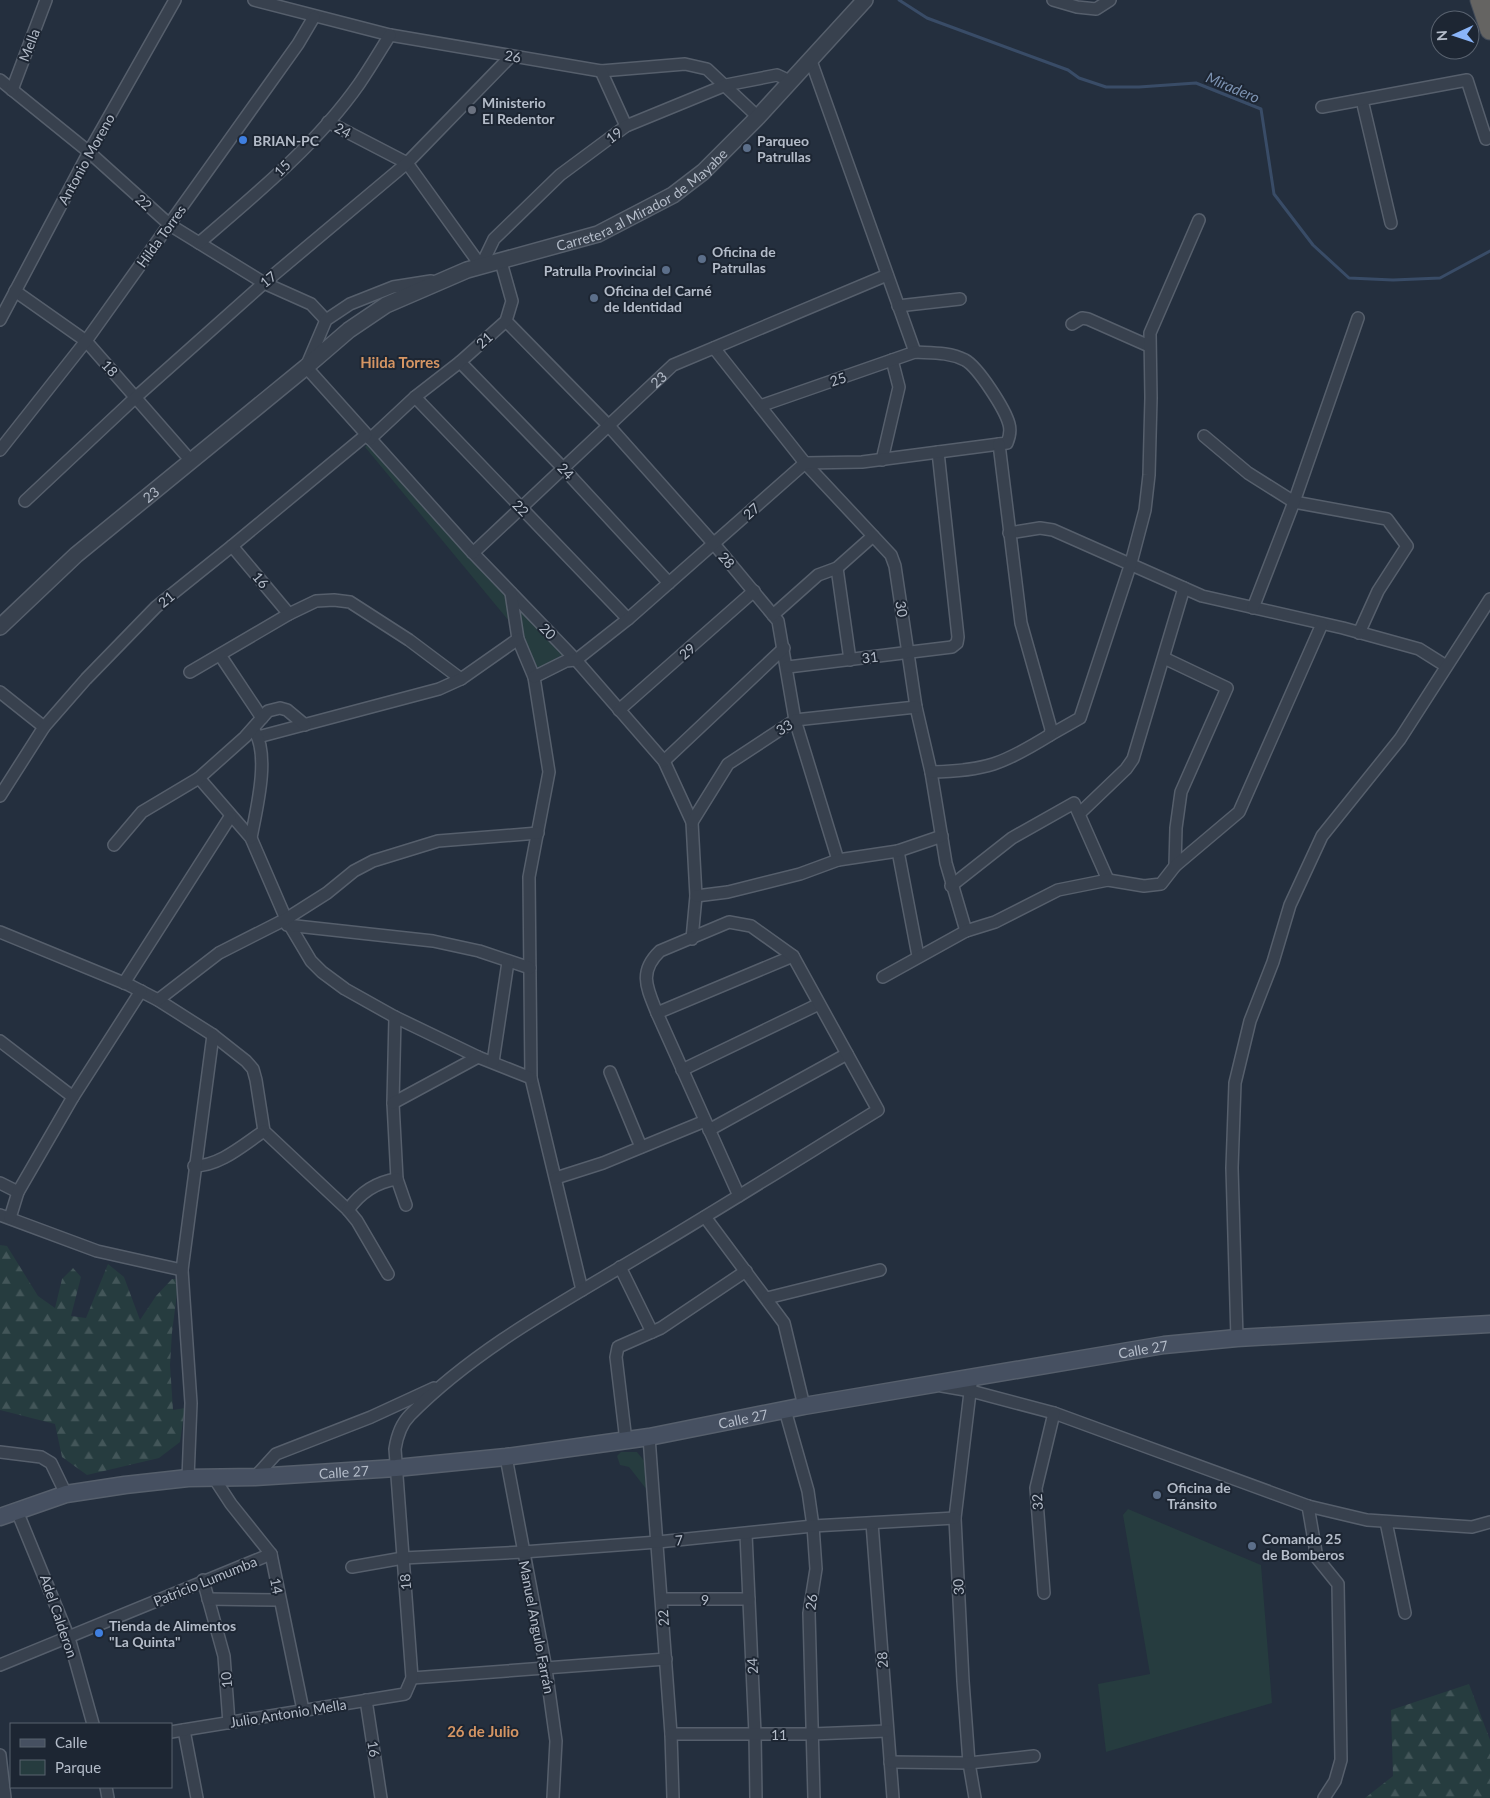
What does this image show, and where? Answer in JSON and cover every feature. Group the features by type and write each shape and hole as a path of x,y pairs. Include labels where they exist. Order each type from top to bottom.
{"highway":[{"path":"1480,0 1490,30"}],"main road":[{"name":"Calle 27","path":"0,1517 66,1494 188,1478 255,1477 396,1468 506,1457 626,1441 928,1384 971,1384 1164,1345 1237,1338 1490,1324"}],"street":[{"name":"Mella","path":"12,90 46,0"},
{"name":"Antonio Moreno","path":"0,320 89,152 175,0"},
{"name":"26","path":"254,0 314,17 390,35 601,71 685,64 707,69 758,117"},
{"path":"1053,0 1076,7 1096,9 1110,0"},
{"name":"Carretera al Mirador de Mayabe","path":"480,266 501,262 598,234 673,195 703,172 758,117 863,2"},
{"name":"Hilda Torres","path":"1,445 86,341 298,44 314,17"},
{"name":"15","path":"199,242 261,190 328,122 358,84 390,35"},
{"name":"17","path":"25,501 136,396 264,282 406,163 511,56"},
{"path":"810,58 915,352 941,353 966,361 977,370 1007,418 1010,431 1003,444 1009,533 1021,624 1051,729 1050,735"},
{"path":"601,71 626,126"},
{"name":"19","path":"480,266 494,239 553,181 626,126 726,85 777,75 790,81"},
{"name":"22","path":"0,80 89,152 170,225 264,282 311,304 326,320"},
{"path":"1322,108 1467,80 1486,139 1490,137"},
{"path":"1362,100 1390,223"},
{"name":"24","path":"328,122 406,163 480,266"},
{"path":"930,772 966,771 988,767 1018,755 1080,718 1131,563 1145,510 1149,475 1152,398 1150,333 1199,220"},
{"path":"501,262 512,300 506,321"},
{"name":"23","path":"0,626 76,555 349,330 386,305 444,279 480,266"},
{"name":"23","path":"473,553 672,365 888,275"},
{"name":"23","path":"306,367 326,320 350,304 393,287 444,279"},
{"name":"18","path":"15,290 86,341 191,461"},
{"path":"898,306 960,299"},
{"path":"1072,324 1082,318 1088,319 1149,346"},
{"path":"1253,608 1294,502 1358,318"},
{"name":"21","path":"0,796 44,727 86,679 156,607 460,362 506,321"},
{"name":"28","path":"506,321 608,426 714,544 778,621 788,667 795,720 838,860"},
{"name":"30","path":"714,348 805,463 891,555 895,566 916,707 951,886 966,931"},
{"name":"25","path":"760,406 915,352"},
{"path":"882,460 899,387 892,360"},
{"name":"24","path":"460,362 563,468 669,583"},
{"name":"20","path":"306,367 473,553 576,660 664,761 692,822 696,896 692,939"},
{"name":"22","path":"415,397 628,618"},
{"path":"1204,436 1248,473 1294,502 1387,519 1407,546 1378,591 1359,633"},
{"path":"805,463 882,460 1003,444"},
{"name":"31","path":"788,667 952,647 956,643 958,637 938,452"},
{"name":"27","path":"534,677 566,662 576,660 669,583 805,463"},
{"path":"1009,533 1048,528 1218,601 1322,624 1419,649 1446,666"},
{"path":"773,615 818,575 837,568 873,536"},
{"name":"16","path":"232,546 288,614"},
{"path":"837,568 850,660"},
{"path":"1080,813 1126,769 1133,759 1184,588"},
{"name":"29","path":"619,710 754,591"},
{"path":"511,593 518,639 534,677 549,772 529,877 531,1078 582,1290"},
{"path":"1237,1338 1232,1168 1235,1083 1250,1020 1273,962 1290,905 1322,836 1400,740 1490,599"},
{"path":"190,672 288,614 316,601 350,602 409,640 461,679"},
{"path":"883,977 966,931 995,922 1058,890 1108,880 1144,886 1161,884 1175,866 1239,812 1322,624"},
{"path":"255,733 305,725 439,689 461,679 518,639"},
{"path":"664,761 784,648"},
{"path":"220,655 262,718"},
{"path":"1164,658 1227,688 1181,792 1176,828 1175,866"},
{"path":"0,692 44,727"},
{"name":"33","path":"692,822 728,764 795,720 916,707"},
{"path":"114,845 142,812 199,778 255,733 262,718 268,711 280,708 287,710 305,725"},
{"path":"250,838 260,793 262,767 255,733"},
{"path":"199,778 230,817 250,838 284,922 311,961 322,972 345,989 395,1016 478,1056 531,1078"},
{"path":"951,886 1012,838 1074,803 1108,880"},
{"path":"124,983 230,817"},
{"path":"158,1000 218,953 284,922 328,893 354,871 373,861 438,841 538,833"},
{"path":"696,896 728,892 800,874 838,860 898,851 942,836"},
{"path":"898,851 918,956"},
{"path":"284,922 433,942 479,951 530,968"},
{"path":"255,1477 276,1454 371,1417 447,1382 492,1348 582,1290 705,1217 739,1196 878,1110 793,956 751,926 739,922 729,922 660,951 651,960 646,970 647,989 656,1013 739,1196"},
{"path":"0,932 141,991 213,1036 246,1061 253,1069 264,1131 348,1210 388,1274"},
{"path":"656,1013 793,956"},
{"path":"493,1062 508,962"},
{"path":"141,991 73,1097 5,1217 96,1251 182,1270"},
{"path":"682,1070 819,1004"},
{"path":"395,1016 393,1103 397,1179 406,1204"},
{"path":"188,1478 191,1403 182,1270 194,1166 213,1036"},
{"path":"0,1041 73,1097"},
{"path":"556,1178 707,1125 847,1054"},
{"path":"393,1103 478,1056"},
{"path":"610,1072 641,1147"},
{"path":"194,1166 201,1166 230,1155 264,1131"},
{"path":"348,1210 357,1197 373,1186 397,1179"},
{"path":"0,1183 18,1192"},
{"path":"705,1217 784,1323 804,1406"},
{"path":"620,1267 652,1332"},
{"path":"767,1298 880,1270"},
{"path":"626,1441 616,1356 618,1347 652,1332 746,1271"},
{"name":"18","path":"406,1694 412,1678 396,1468 397,1438 405,1421 447,1382"},
{"path":"971,1384 1054,1412 1308,1506 1366,1520 1386,1522 1472,1527 1490,1522"},
{"name":"30","path":"971,1384 955,1518 969,1762 975,1798"},
{"name":"26","path":"785,1410 808,1491 813,1526 816,1569 809,1614 814,1798"},
{"name":"32","path":"1044,1593 1036,1488 1054,1412"},
{"name":"22","path":"649,1437 671,1734 673,1798"},
{"path":"0,1452 41,1457 51,1463 66,1494"},
{"name":"Manuel Angulo Farrán","path":"506,1457 546,1669 556,1741 553,1798"},
{"name":"14","path":"214,1478 231,1504 271,1554 304,1710"},
{"path":"1308,1506 1316,1558 1338,1584 1341,1760 1335,1781 1324,1798"},
{"name":"Adel Calderon","path":"18,1511 69,1638 93,1723"},
{"name":"7","path":"352,1567 403,1558 523,1552 658,1542 813,1526 955,1518"},
{"path":"1386,1522 1405,1613"},
{"name":"28","path":"872,1523 893,1798"},
{"name":"24","path":"746,1534 756,1798"},
{"name":"Patricio Lumumba","path":"0,1665 69,1638 203,1580 271,1554"},
{"name":"10","path":"203,1580 224,1656 229,1723"},
{"path":"208,1599 280,1600"},
{"name":"9","path":"662,1599 749,1599"},
{"path":"412,1678 666,1659"},
{"name":"Julio Antonio Mella","path":"172,1732 406,1694"},
{"name":"16","path":"366,1700 381,1798"},
{"path":"184,1730 197,1798"},
{"name":"11","path":"671,1734 812,1734 888,1731"},
{"path":"890,1762 969,1762 1034,1756"},
{"path":"3,1760 6,1798"}],"green space":[{"path":"368,443 562,655 538,668 523,638 365,447"},
{"path":"0,1245 7,1246 38,1296 55,1308 62,1279 73,1268 81,1277 71,1316 86,1318 108,1264 124,1277 140,1320 156,1296 172,1279 179,1279 170,1365 173,1410 185,1408 180,1442 159,1458 87,1475 62,1457 55,1424 0,1410"},
{"path":"621,1452 637,1452 646,1463 650,1490 647,1490 629,1467 620,1465 617,1456"},
{"path":"1128,1509 1261,1565 1272,1703 1106,1752 1098,1684 1150,1674 1123,1515"},
{"path":"1469,1684 1490,1740 1490,1798 1365,1798 1393,1776 1391,1710"}],"waterway":[{"name":"Miradero","path":"899,0 927,18 1068,70 1079,78 1106,87 1196,83 1261,109 1274,194 1313,245 1349,278 1393,280 1440,278 1490,251"}],"place":[{"name":"Ministerio El Redentor","path":"472,110"},
{"name":"BRIAN-PC","path":"243,140"},
{"name":"Parqueo Patrullas","path":"747,148"},
{"name":"Oficina de Patrullas","path":"702,259"},
{"name":"Patrulla Provincial","path":"666,270"},
{"name":"Oficina del Carné de Identidad","path":"594,298"},
{"name":"Oficina de Tránsito","path":"1157,1495"},
{"name":"Comando 25 de Bomberos","path":"1252,1546"},
{"name":"Tienda de Alimentos \"La Quinta\"","path":"99,1633"}],"district":[{"name":"Hilda Torres","path":"400,362"},
{"name":"26 de Julio","path":"483,1731"}]}
